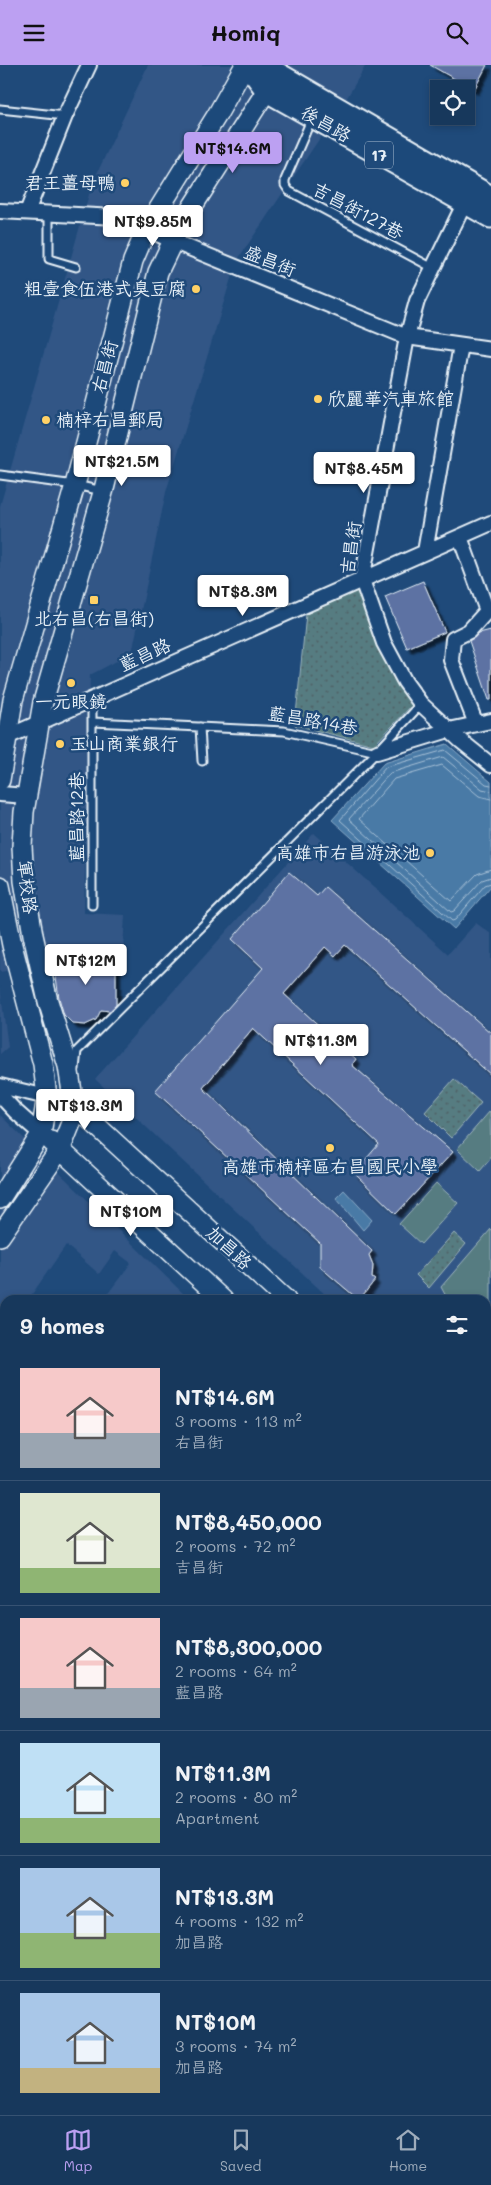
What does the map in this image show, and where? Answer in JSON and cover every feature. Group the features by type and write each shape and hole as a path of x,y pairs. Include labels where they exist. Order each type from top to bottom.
{"main road":[{"name":"後昌路","path":"247,65 275,77 312,117 468,195 491,197"},
{"name":"後昌路","path":"253,65 468,195 491,217"}],"street":[{"path":"27,212 65,116 89,65"},
{"name":"右昌街","path":"0,780 3,737 75,485 133,261 147,228 247,65"},
{"name":"右昌街","path":"39,723 103,491 158,272 172,241 275,77"},
{"name":"吉昌街","path":"468,195 417,301 407,337 362,580 384,643 405,683 421,704 491,765"},
{"name":"盛昌街","path":"0,211 116,217 132,221 172,241 407,337 491,349"},
{"path":"425,552 460,345"},
{"name":"藍昌路","path":"3,737 39,723 491,523"},
{"path":"460,537 487,595 487,611 469,631 454,639 451,660 476,724"},
{"name":"藍昌路14巷","path":"376,752 449,730 491,721"},
{"name":"軍校路","path":"0,1236 61,1149 74,1105 68,1065 48,1001 35,944 26,890 22,846 27,796 39,723"},
{"path":"0,794 27,796"},
{"name":"軍校路","path":"0,886 12,945 43,1064 47,1097 41,1134 0,1199"},
{"name":"加昌路","path":"0,1087 74,1105 278,1295"},
{"path":"0,1095 15,1111 61,1149 218,1295"}],"lane":[{"path":"0,109 65,116"},
{"name":"吉昌街127巷","path":"312,117 285,180 285,185 289,191 433,268"},
{"path":"49,213 49,259 76,267"},
{"path":"0,475 75,485 103,491"},
{"name":"藍昌路12巷","path":"92,699 92,905"},
{"path":"74,1105 77,1051 376,752 421,704"},
{"name":"藍昌路14巷","path":"93,722 284,731 376,752"},
{"path":"200,727 202,761"}],"shaded area":[{"path":"148,65 366,65 345,101 236,262 166,492 132,653 90,675 84,913 125,915 123,950 0,972 0,506 92,184"},
{"name":"高雄市楠梓區右昌國民小學","path":"314,833 448,954 476,923 491,934 491,1295 326,1295 95,1079"},
{"path":"0,987 8,1047 0,1054"},
{"path":"0,1115 185,1295 107,1295 131,1263 115,1251 99,1274 66,1245 31,1295 0,1295"}],"green space":[{"path":"359,589 413,704 374,745 295,725 306,614"},
{"path":"454,1079 481,1103 451,1138 425,1112"},
{"path":"490,1111 491,1158 480,1171 457,1149"},
{"path":"436,1183 458,1203 421,1244 399,1224"},
{"path":"491,1229 491,1295 445,1295 441,1287"},
{"path":"454,1233 466,1244 429,1288 416,1275"}],"water":[{"name":"高雄市右昌游泳池","path":"447,744 491,782 491,886 454,929 332,820 384,763"},
{"path":"344,1190 372,1220 363,1230 336,1198"}],"building":[{"path":"430,65 487,65 475,88 475,80 456,80"},
{"path":"423,581 445,632 407,648 385,597"},
{"path":"491,630 491,700 489,700 469,641 479,633"},
{"path":"289,872 317,896 325,887 491,1033 491,1075 345,945 335,956 325,947 284,994 356,1059 352,1065 453,1152 396,1214 354,1173 379,1144 253,1028 203,1088 372,1251 369,1255 373,1265 372,1278 375,1280 363,1295 353,1295 320,1267 320,1243 155,1091 263,968 232,939"},
{"path":"53,956 116,956 116,1005 110,1011 101,1010 96,1020 85,1025 73,1024 64,1015 59,998"}],"place":[{"name":"君王薑母鴨","path":"125,183"},
{"name":"粗壹食伍港式臭豆腐","path":"196,289"},
{"name":"欣麗華汽車旅館","path":"318,399"},
{"name":"楠梓右昌郵局","path":"46,420"},
{"name":"北右昌(右昌街)","path":"94,600"},
{"name":"一元眼鏡","path":"71,683"},
{"name":"玉山商業銀行","path":"60,744"},
{"name":"高雄市右昌游泳池","path":"430,853"},
{"name":"高雄市楠梓區右昌國民小學","path":"330,1148"}]}
